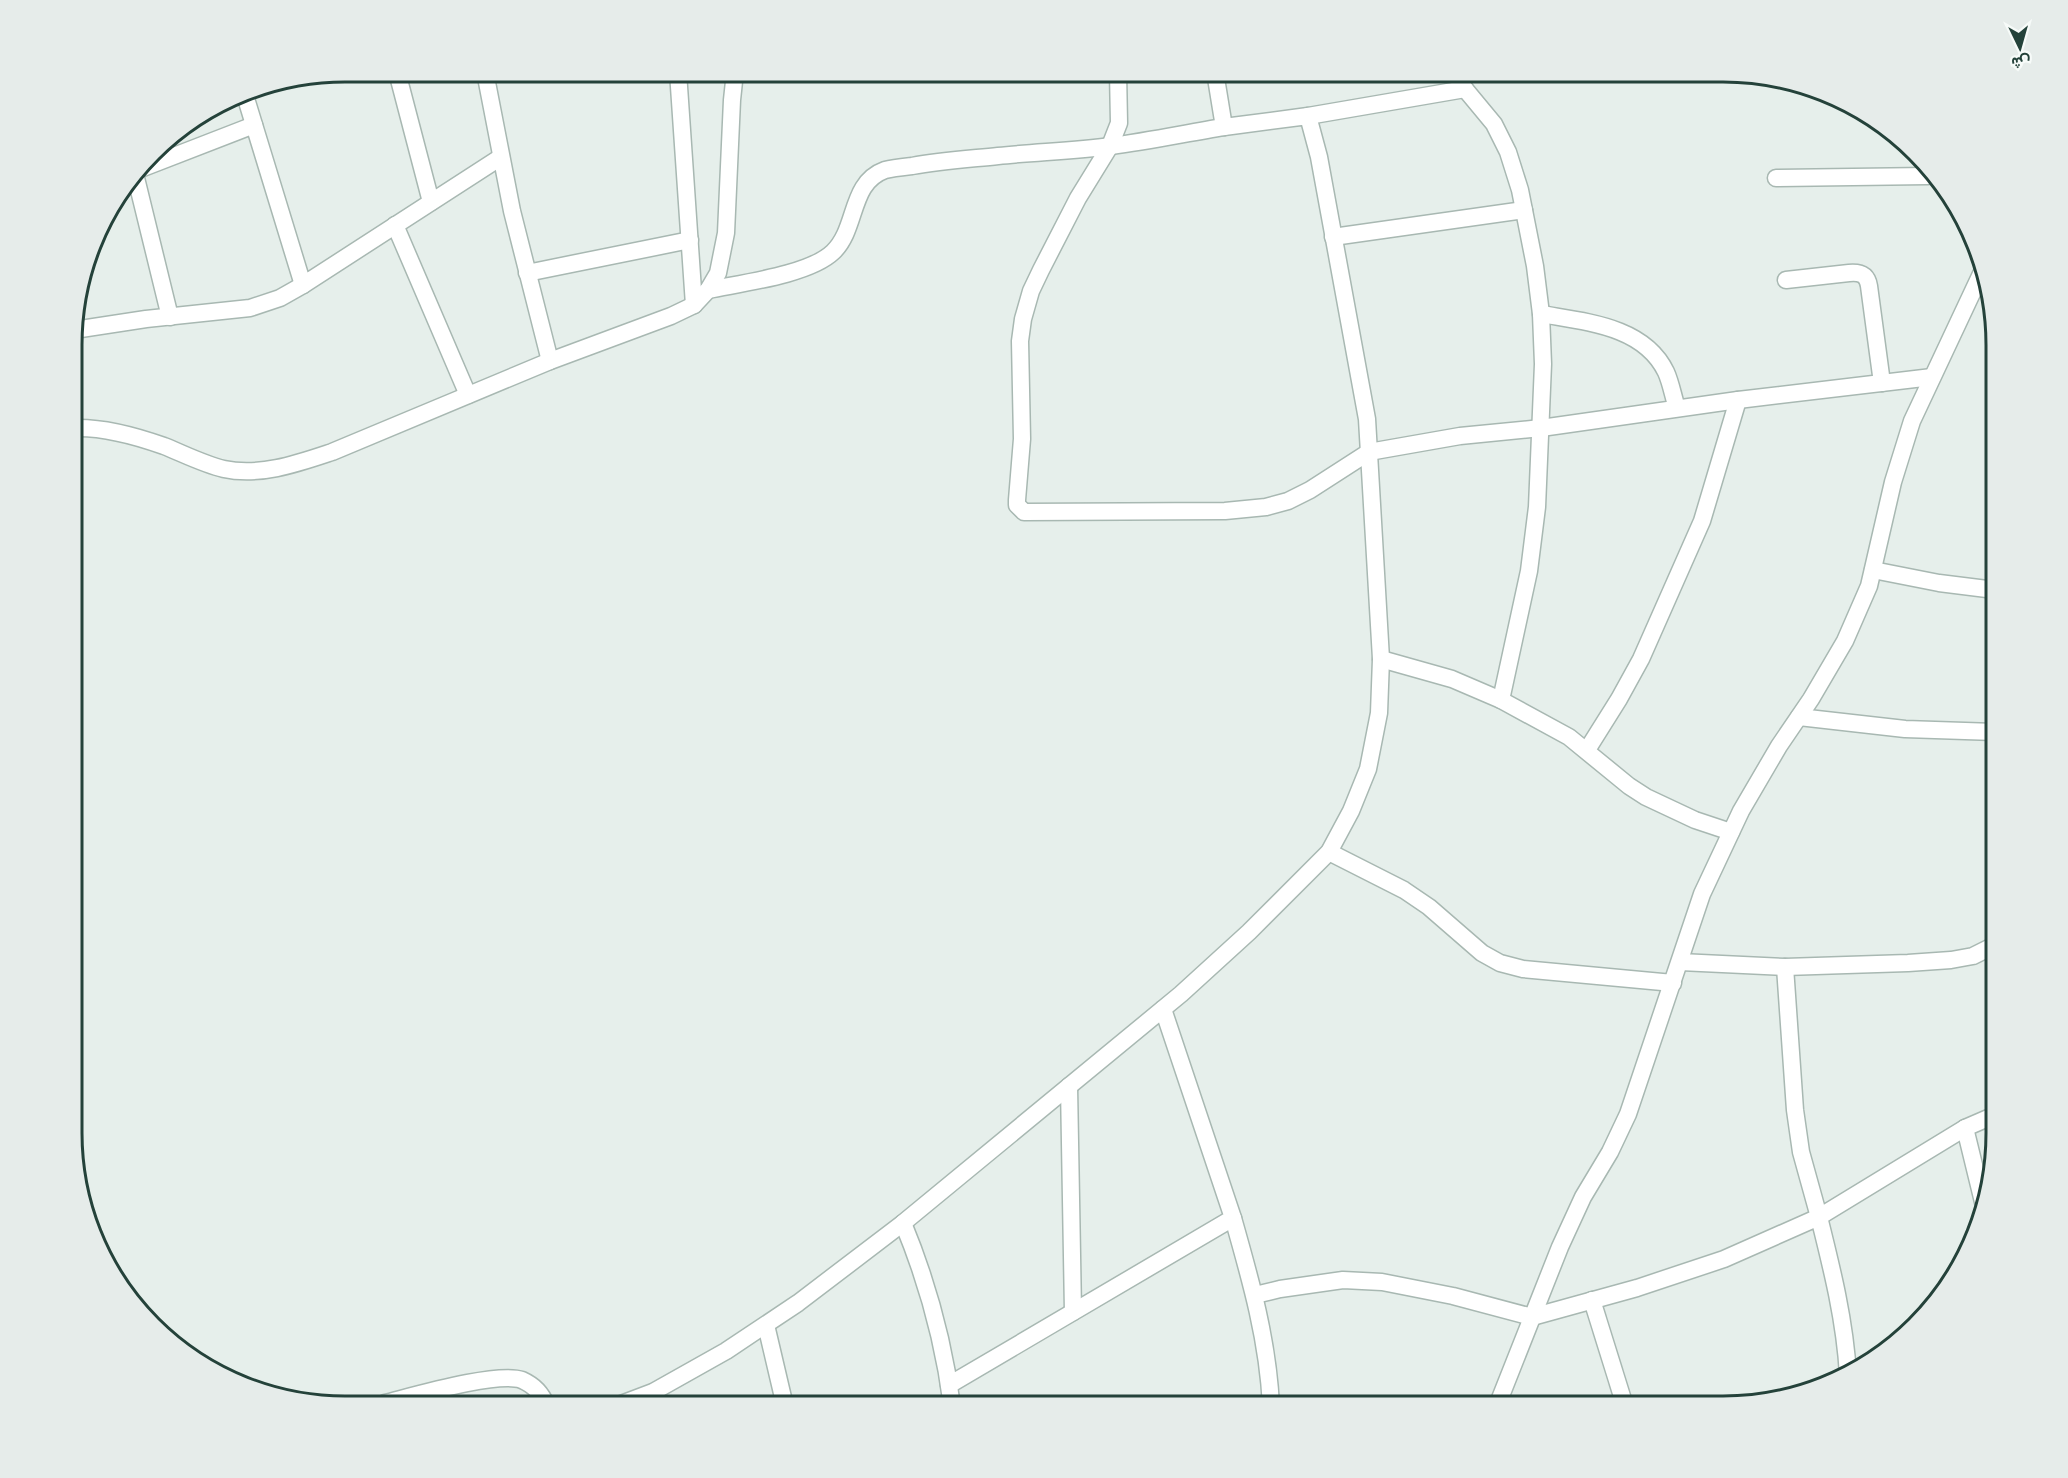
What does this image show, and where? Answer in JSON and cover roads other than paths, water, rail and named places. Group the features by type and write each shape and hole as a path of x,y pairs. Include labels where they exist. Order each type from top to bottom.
{"street":[{"path":"400,82 431,202"},
{"path":"487,82 527,273 550,361"},
{"path":"679,82 694,305"},
{"path":"82,429 136,437 225,469 266,470 315,458 550,361 671,316 694,305 708,290 718,273 726,233 734,82"},
{"path":"1118,82 1119,123 1110,146 1078,198 1041,270 1031,291 1023,320 1020,341 1022,439 1017,500 1024,512 1225,511 1266,507 1288,501 1310,490 1369,452 1460,436 1541,428 1738,400 1932,377"},
{"path":"1217,82 1224,127"},
{"path":"1460,82 1494,124 1520,190 1535,266 1541,314 1541,428 1537,507 1528,571 1501,700"},
{"path":"708,290 783,274 813,264 831,254 844,235 865,183 872,176 886,170 957,160 1110,146 1465,89"},
{"path":"247,101 303,285"},
{"path":"642,1396 690,1373 798,1303 903,1223 1163,1009 1249,932 1329,852 1351,811 1368,769 1379,713 1381,659 1367,418 1319,157 1308,116"},
{"path":"155,163 254,125"},
{"path":"83,329 250,308 280,298 501,157"},
{"path":"1776,178 1923,176"},
{"path":"138,184 170,317"},
{"path":"1334,237 1524,210"},
{"path":"395,225 468,395"},
{"path":"527,273 690,240"},
{"path":"1786,280 1858,272 1864,274 1869,286 1882,383"},
{"path":"1501,1396 1560,1247 1583,1197 1610,1152 1628,1114 1702,894 1731,832 1763,774 1845,641 1869,586 1893,482 1912,421 1978,281"},
{"path":"1541,314 1593,323 1620,331 1643,345 1656,356 1666,373 1677,408"},
{"path":"1587,750 1641,659 1702,521 1738,400"},
{"path":"1873,570 1939,583 1986,589"},
{"path":"1381,659 1452,679 1501,700 1560,732 1587,750 1621,780 1646,797 1695,820 1731,832"},
{"path":"1799,717 1905,729 1986,732"},
{"path":"1329,852 1404,890 1429,907 1482,953 1500,963 1523,969 1673,983"},
{"path":"1680,962 1785,967 1908,963 1951,960 1973,956 1986,950"},
{"path":"1785,967 1795,1110 1801,1152 1834,1275 1844,1325 1847,1364"},
{"path":"1163,1009 1233,1218 1255,1295 1269,1369 1270,1396"},
{"path":"1069,1086 1073,1312"},
{"path":"1255,1295 1344,1280 1382,1282 1453,1296 1532,1317 1636,1288 1724,1259 1819,1216 1965,1128 1986,1118"},
{"path":"1965,1128 1979,1187"},
{"path":"949,1385 1233,1218"},
{"path":"903,1223 920,1264 938,1330 951,1396"},
{"path":"1592,1300 1622,1396"},
{"path":"766,1325 783,1396"},
{"path":"412,1396 492,1378 520,1380 539,1390 542,1396"}]}
